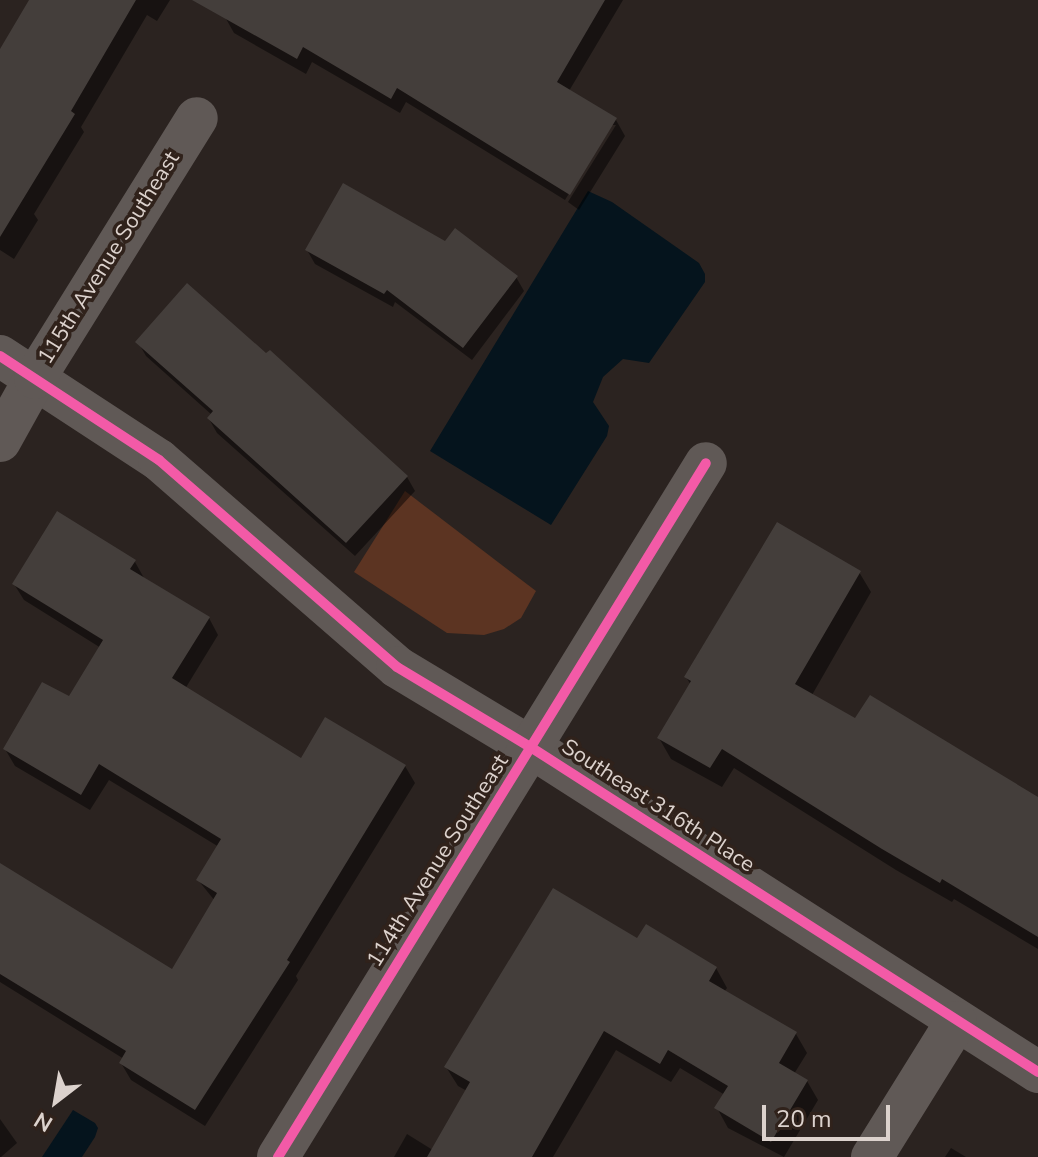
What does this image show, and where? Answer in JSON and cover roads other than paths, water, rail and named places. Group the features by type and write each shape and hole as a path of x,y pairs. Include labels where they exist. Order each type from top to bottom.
{"street":[{"name":"115th Avenue Southeast","path":"0,441 35,378 197,118"},
{"name":"Southeast 316th Place","path":"0,356 159,460 397,667 532,748 1038,1072"},
{"name":"114th Avenue Southeast","path":"278,1157 706,463"},
{"path":"872,1157 956,1022"}],"water":[{"path":"588,191 612,202 699,263 705,274 705,282 649,363 623,359 603,377 593,402 609,426 607,436 551,525 430,451"},
{"path":"73,1110 98,1128 82,1157 42,1157"}]}
